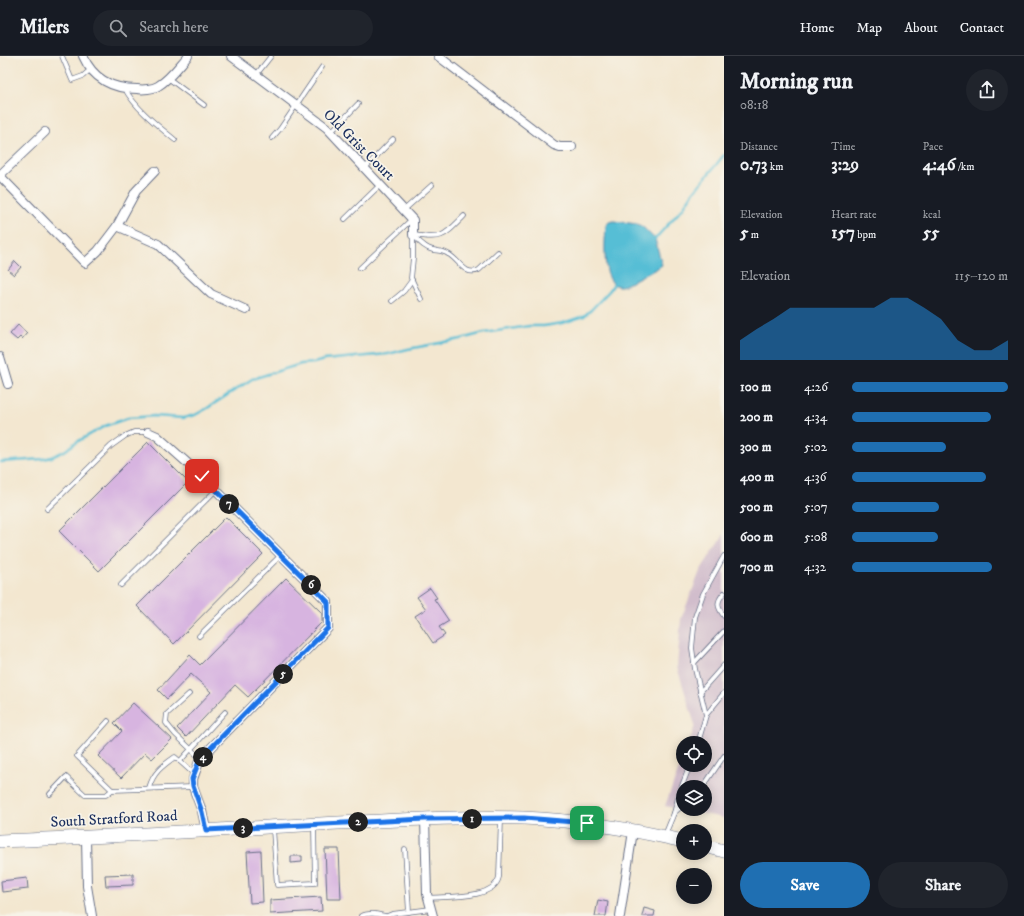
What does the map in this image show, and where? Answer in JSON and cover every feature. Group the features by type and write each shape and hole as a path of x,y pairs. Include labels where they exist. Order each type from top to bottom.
{"main road":[{"name":"South Stratford Road","path":"0,841 86,838 314,824 425,819 501,818 524,818 587,823 676,840"},
{"path":"712,848 724,851"}],"street":[{"path":"83,56 95,75 108,84 125,89 142,90 157,87 168,78 187,56"},
{"name":"Old Grist Court","path":"231,56 330,132 412,219"},
{"path":"438,56 554,144 560,147 572,147"},
{"path":"45,132 0,175 85,263 98,251 117,226 136,191 155,171"},
{"path":"412,219 413,235"},
{"path":"117,226 158,244 211,294 246,310"},
{"path":"0,357 8,384"},
{"path":"148,432 157,436 216,490 328,602 328,628 200,759 192,779 206,830"},
{"path":"425,819 428,898 432,913"},
{"path":"620,916 633,831"},
{"path":"86,838 87,886 92,916"}],"lane":[{"path":"62,56 72,80 83,76 91,69"},
{"path":"256,75 271,56"},
{"path":"272,138 280,129 322,67"},
{"path":"168,78 204,105"},
{"path":"125,89 130,98 174,140"},
{"path":"330,132 358,104"},
{"path":"364,168 393,139"},
{"path":"345,219 380,185"},
{"path":"404,211 432,185"},
{"path":"413,235 430,238 443,235 464,216"},
{"path":"360,268 412,219"},
{"path":"413,235 428,248 448,254 463,268 469,271 479,270 498,252"},
{"path":"413,235 413,258 410,274 421,298"},
{"path":"392,302 404,291 412,280"},
{"path":"47,509 111,446 125,436 134,432 148,432"},
{"path":"121,585 216,490"},
{"path":"199,636 281,555"},
{"path":"706,715 692,648 695,617 706,588 724,556"},
{"path":"724,593 719,599 718,605 719,610 724,616"},
{"path":"694,663 724,630"},
{"path":"700,692 724,665"},
{"path":"700,736 706,715 724,693"},
{"path":"189,694 167,714 166,723 200,759"},
{"path":"180,761 225,712"},
{"path":"108,722 77,756 112,790"},
{"path":"708,780 724,756"},
{"path":"149,788 152,777 166,762 175,757 194,774"},
{"path":"664,837 674,813 687,772"},
{"path":"50,794 66,777 85,795 106,795 112,790 193,786"},
{"path":"428,898 477,894 495,886 499,877 501,818"},
{"path":"273,826 277,885 315,883 314,824"},
{"path":"406,850 409,912"},
{"path":"361,916 365,914 377,914 386,916 409,912 432,913"}],"shaded area":[{"path":"724,534 724,818 712,816 712,780 676,780 676,808 665,806 678,772 712,772 712,736 691,736 695,725 677,667 681,619 700,571"}],"water":[{"path":"614,221 637,224 643,227 655,239 662,265 623,286 618,286 613,283 606,268 606,225 609,222"}],"building":[{"path":"15,261 21,267 14,275 8,270"},
{"path":"18,325 27,333 22,339 20,337 17,340 10,334"},
{"path":"148,442 188,482 99,571 59,531"},
{"path":"226,517 263,554 174,644 137,606"},
{"path":"286,578 322,613 322,622 248,697 235,685 186,737 177,728 211,692 191,674 167,699 158,690 190,655 200,665"},
{"path":"430,588 437,598 434,599 449,621 439,627 445,635 433,643 415,616 426,609 417,597"},
{"path":"133,703 172,739 152,759 145,753 121,778 98,756 122,731 114,723"},
{"path":"325,849 339,849 341,899 327,899"},
{"path":"261,851 263,902 250,903 247,852"},
{"path":"291,856 302,856 302,862 291,863"},
{"path":"133,874 133,885 106,886 105,875"},
{"path":"27,878 28,889 2,892 1,881"},
{"path":"321,897 322,911 270,914 270,900"},
{"path":"598,900 608,902 606,916 595,916"},
{"path":"644,908 655,911 654,916 642,916"}],"waterway":[{"path":"653,241 683,208 692,194 724,155"},
{"path":"0,462 52,457 105,426 128,418 154,416 183,418 195,415 252,379 301,364 314,363 324,360 388,354 484,333 529,326 544,326 563,323 584,316 610,290 615,282"}],"route":[{"path":"202,476 328,602 328,628 200,759 192,779 206,830 425,819 524,818 587,823"}]}
